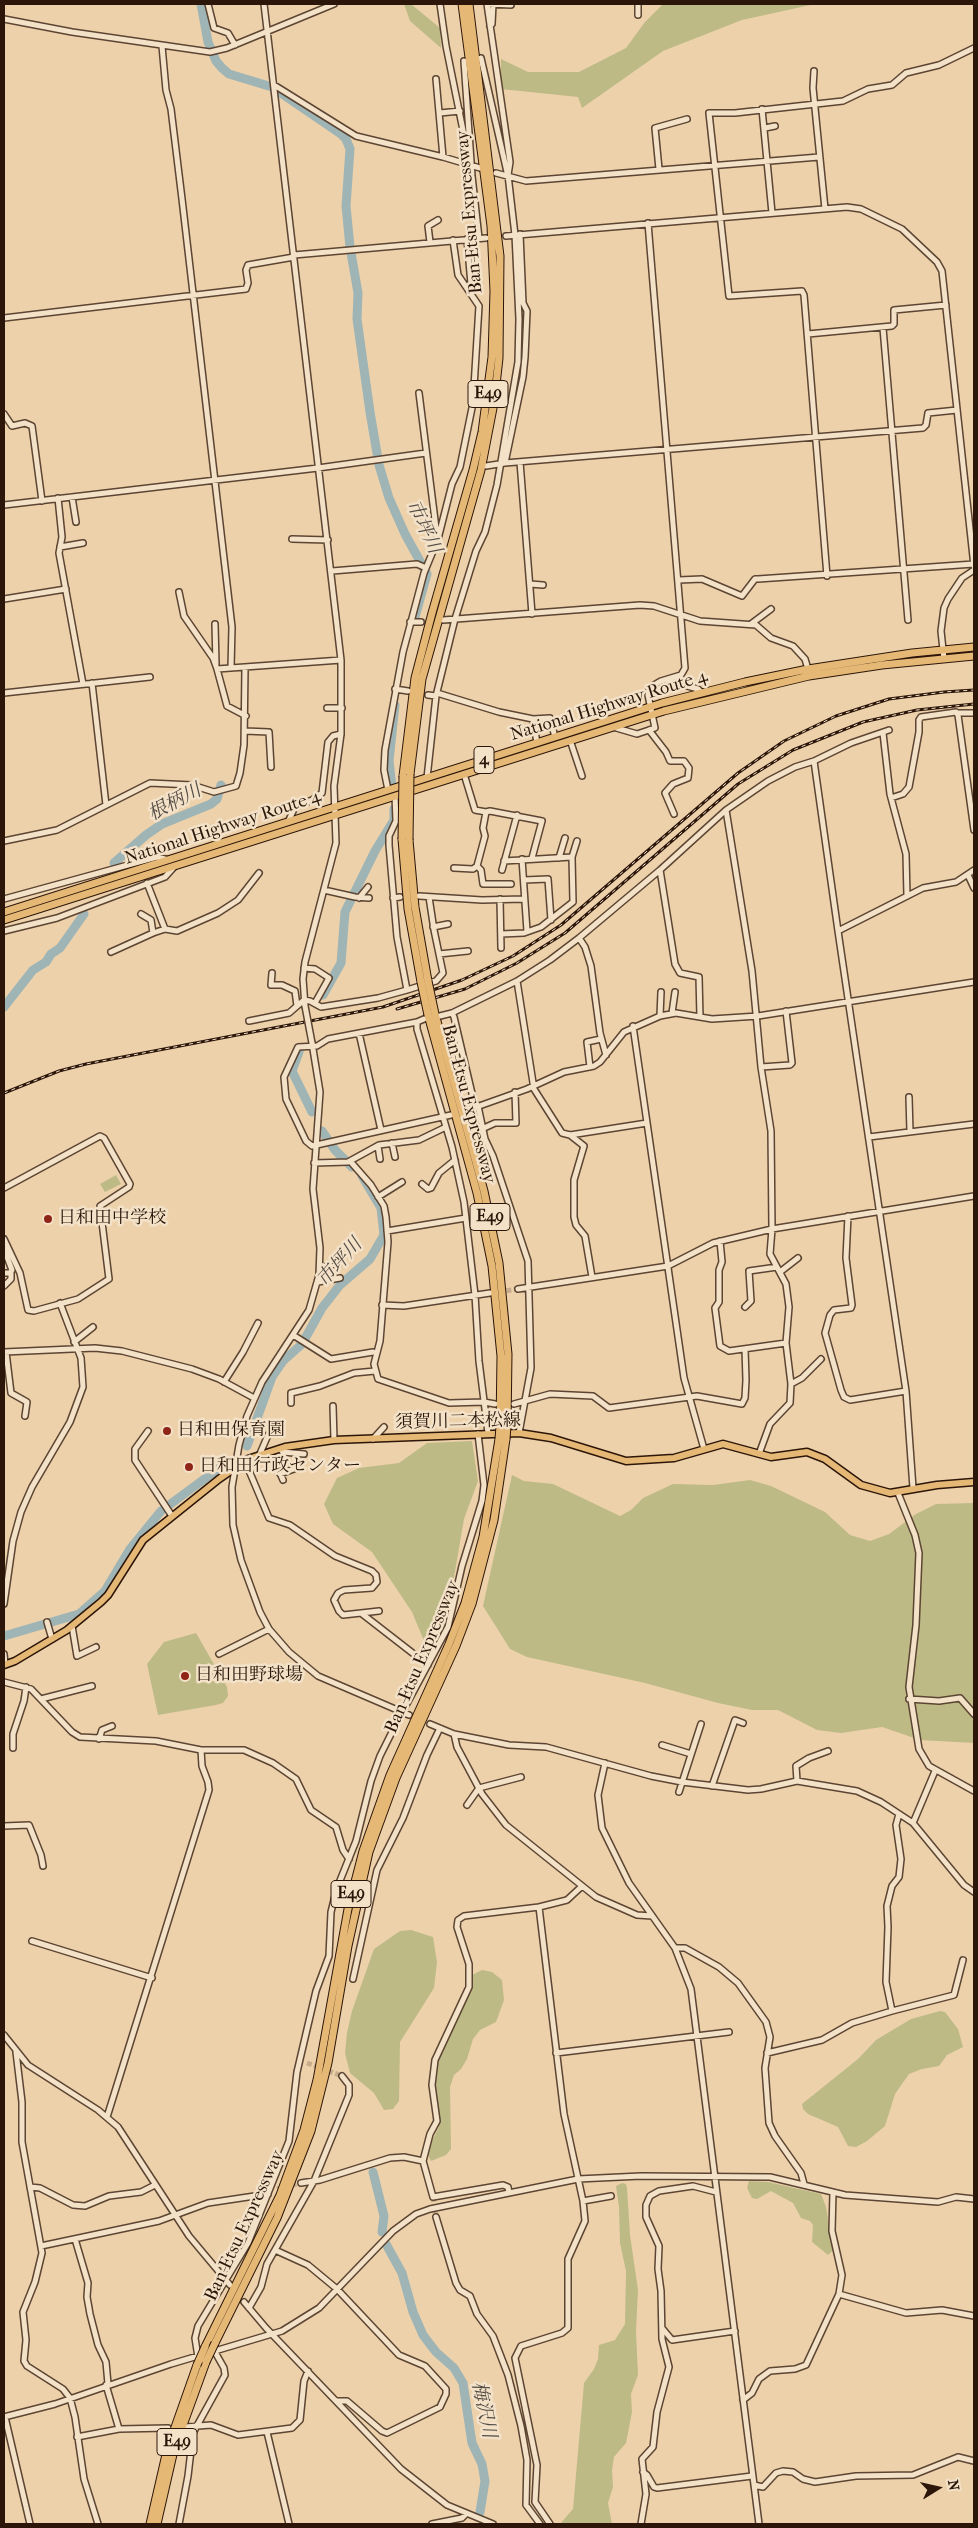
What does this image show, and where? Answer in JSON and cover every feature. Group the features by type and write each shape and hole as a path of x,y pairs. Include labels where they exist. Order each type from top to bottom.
{"highway":[{"name":"Ban-Etsu Expressway","path":"157,2524 174,2450 206,2362 277,2218 311,2131 328,2063 348,1946 369,1852 396,1778 456,1646 472,1604 494,1520 503,1439 508,1346 499,1263 484,1191 432,1016 424,981 406,840 407,775 415,678 473,470 482,432 492,357 494,291 491,226 462,4"},
{"name":"Ban-Etsu Expressway","path":"407,775 422,679 481,470 494,403 499,358 501,290 498,226 469,4"},
{"name":"National Highway Route 4","path":"4,920 172,864 288,822 702,692 808,669 943,649 974,647"},
{"name":"National Highway Route 4","path":"4,912 336,815 570,740 714,698 809,676 882,665 974,656"},
{"name":"Ban-Etsu Expressway","path":"150,2524 167,2450 197,2361 280,2196 304,2130 322,2061 344,1927 358,1869 380,1801 449,1644 464,1603 484,1538 503,1439"}],"main road":[{"name":"須賀川二本松線","path":"4,1665 72,1626 105,1598 136,1549 172,1516 245,1461 280,1449 334,1440 437,1438 488,1433 519,1434 551,1438 626,1462 674,1458 726,1444 759,1454 779,1457 802,1452 810,1453 825,1459 861,1484 885,1492 898,1493 913,1488 974,1482"}],"street":[{"path":"208,4 214,28 228,33 235,45"},
{"path":"264,4 318,468 332,570 341,660 342,708 341,734 334,786 336,815 335,850 304,968 305,1003 320,1092 313,1189 320,1268 318,1282 308,1310 265,1377 254,1398 244,1428 236,1467 232,1502 238,1549 260,1612 269,1629 299,1661 318,1676 406,1713"},
{"path":"4,19 162,46 210,52 235,45 267,30 334,4"},
{"path":"440,4 446,46 469,161 472,167"},
{"path":"508,175 510,162 489,26 490,4 511,5"},
{"path":"638,4 638,14"},
{"path":"162,46 166,90 182,199 213,480 232,627 231,668"},
{"path":"827,576 804,295 802,290 729,296 709,113 844,101 868,89 892,84 906,73 939,64 974,48"},
{"path":"427,778 437,695 455,619 476,551 485,532 498,485 523,376 526,311 523,303 518,235 508,175 481,58"},
{"path":"464,61 479,238"},
{"path":"814,71 814,103 825,209"},
{"path":"436,79 443,157"},
{"path":"274,85 356,136 480,168"},
{"path":"762,109 772,213"},
{"path":"440,113 460,111"},
{"path":"659,169 655,128 687,119"},
{"path":"765,128 776,126"},
{"path":"496,173 526,181 714,164 819,157"},
{"path":"506,236 847,207 861,209 902,229 940,266 971,510 974,565 754,580 742,596 702,579 678,580"},
{"path":"430,242 428,226 438,220"},
{"path":"613,727 637,734 654,728 649,688 681,675 684,670 682,622 648,224"},
{"path":"503,464 518,362 518,235"},
{"path":"4,318 246,289 248,287 246,270 248,266 294,256 486,238"},
{"path":"467,239 471,284"},
{"path":"388,790 384,770 385,750 410,622 426,568 438,539 452,484 460,467 473,403 479,306 458,275 453,240"},
{"path":"808,334 883,328 894,325 894,310 946,305"},
{"path":"883,328 908,620"},
{"path":"419,393 438,539"},
{"path":"486,466 923,428 926,425 928,413 957,410"},
{"path":"4,414 12,426 25,423 32,426 42,500"},
{"path":"4,505 318,468 426,453"},
{"path":"520,462 532,614"},
{"path":"460,467 466,467"},
{"path":"72,497 76,522"},
{"path":"58,498 62,537 60,547 83,684"},
{"path":"292,539 328,540"},
{"path":"60,547 84,544"},
{"path":"332,570 417,564 426,568"},
{"path":"944,659 942,620 948,599 962,578 974,570"},
{"path":"530,584 542,585"},
{"path":"4,599 66,589"},
{"path":"179,592 184,616 217,667"},
{"path":"443,620 640,605 654,606 680,616 716,623 760,626 771,638 793,646 805,659 808,669"},
{"path":"750,624 771,609"},
{"path":"410,622 421,622"},
{"path":"215,624 217,667 227,706 246,716"},
{"path":"217,667 245,668 341,660"},
{"path":"4,841 52,832 144,785 155,782 192,785 214,792 236,786 240,773 245,731 245,668"},
{"path":"4,693 150,677"},
{"path":"665,680 698,689 702,692"},
{"path":"92,682 106,805"},
{"path":"396,689 408,691"},
{"path":"428,695 437,695 499,712 533,718 550,718 556,737"},
{"path":"327,708 342,708"},
{"path":"957,713 974,830"},
{"path":"891,798 903,794 909,787 920,719 957,713 974,713"},
{"path":"533,718 537,743"},
{"path":"649,730 666,752 670,761 684,762 689,768 688,778 673,784 665,793 674,814"},
{"path":"245,731 269,732 271,767"},
{"path":"452,1115 312,1146 306,1142 286,1099 283,1084 298,1047 321,1044 328,1039 417,1022 432,1016 452,1013 517,981 579,938 660,870 726,810 768,781 795,767 886,732 891,798 906,854 907,896"},
{"path":"288,822 295,808 322,793 328,742 333,736 341,734"},
{"path":"570,740 582,776"},
{"path":"814,761 906,1391 913,1488"},
{"path":"464,774 474,810 517,815 542,821 532,858"},
{"path":"396,796 396,821 389,836 389,845 397,938 407,990"},
{"path":"726,810 758,1016 761,1067 772,1146 772,1229 770,1254 788,1296 786,1343 791,1384 790,1403 770,1424 759,1454"},
{"path":"454,868 473,869 477,866 485,836 483,828 486,812"},
{"path":"502,870 517,815"},
{"path":"560,858 565,838"},
{"path":"501,934 527,931 541,927 573,902 572,857 577,841"},
{"path":"4,900 157,857 172,864 165,877 57,918 4,932"},
{"path":"504,861 572,857"},
{"path":"522,859 527,931"},
{"path":"477,866 481,870 483,884 511,884"},
{"path":"660,870 675,964 680,972 699,977 700,1016"},
{"path":"838,931 928,886 956,882 974,870"},
{"path":"111,952 134,944 153,933 165,929 177,931 218,913 238,900 258,873"},
{"path":"968,875 974,888"},
{"path":"524,880 548,879 551,920"},
{"path":"146,883 165,929"},
{"path":"359,898 368,887"},
{"path":"324,890 359,898 369,898"},
{"path":"419,896 524,899"},
{"path":"249,1021 289,1013 305,1003 315,1003 321,1007 370,999 407,990 440,979 443,973 433,927 429,896"},
{"path":"393,898 400,897"},
{"path":"500,899 501,948"},
{"path":"141,914 151,920 153,933"},
{"path":"433,927 448,924"},
{"path":"579,938 585,947 591,966 601,1039 606,1055"},
{"path":"439,954 468,951"},
{"path":"304,968 315,969 329,978 315,1003"},
{"path":"272,973 271,985 282,985 295,991 298,1006"},
{"path":"517,981 533,1085 562,1133 569,1135 584,1146 574,1180 574,1217 576,1225 585,1236 592,1277"},
{"path":"468,1110 564,1072 597,1064 617,1039 633,1026 660,1016 672,1013 712,1019 758,1016 849,1000 974,982"},
{"path":"660,992 660,1016"},
{"path":"672,1013 675,992"},
{"path":"761,1067 790,1065 792,1062 786,1011"},
{"path":"452,1013 474,1102 478,1106 484,1128 485,1139 496,1165 528,1261 531,1368 519,1434"},
{"path":"417,1022 416,1029 455,1160 466,1218 475,1295 478,1361 488,1433"},
{"path":"633,1026 684,1378 704,1449"},
{"path":"359,1034 381,1130"},
{"path":"590,1067 587,1042 601,1039"},
{"path":"484,1128 495,1123 516,1123 515,1092"},
{"path":"909,1097 910,1132"},
{"path":"569,1135 647,1123"},
{"path":"869,1137 974,1124"},
{"path":"314,1163 350,1161 378,1146 419,1140 446,1127"},
{"path":"4,1188 100,1136 104,1138 128,1178 129,1187 100,1206 108,1281 78,1299 34,1311 28,1310 20,1273 4,1239"},
{"path":"392,1143 395,1157"},
{"path":"378,1146 380,1159"},
{"path":"422,1184 428,1189 431,1188 439,1173 455,1160"},
{"path":"350,1161 365,1176 384,1206 387,1231 380,1341 374,1364 380,1381 449,1404 484,1402 496,1404"},
{"path":"378,1197 402,1182"},
{"path":"518,1289 668,1266 720,1241 772,1229 974,1196"},
{"path":"848,1216 846,1258 852,1305 851,1308 834,1310 825,1334 841,1390 844,1398 850,1400 906,1391"},
{"path":"387,1231 466,1218"},
{"path":"720,1241 722,1262 719,1270 719,1302 715,1308 720,1346 729,1351 786,1343"},
{"path":"4,1249 12,1270 11,1279 4,1286"},
{"path":"745,1307 751,1301 748,1271 778,1269 798,1258"},
{"path":"320,1268 339,1263"},
{"path":"4,1273 11,1273"},
{"path":"318,1282 340,1278"},
{"path":"382,1305 404,1306 490,1293"},
{"path":"4,1604 10,1553 21,1512 79,1403 83,1387 83,1374 77,1350 60,1303"},
{"path":"224,1382 258,1323"},
{"path":"74,1342 93,1327"},
{"path":"293,1335 332,1359 373,1352"},
{"path":"25,1416 27,1402 11,1393 5,1352 95,1348 122,1351 192,1369 224,1382 254,1398"},
{"path":"514,1404 525,1403 550,1394 594,1396 609,1408 697,1396 739,1404 744,1403 746,1380 745,1349"},
{"path":"791,1384 802,1378 821,1359"},
{"path":"291,1403 291,1393 320,1386 354,1373 375,1371"},
{"path":"333,1406 334,1440"},
{"path":"373,1439 384,1427"},
{"path":"148,1431 136,1447 135,1460 172,1516"},
{"path":"197,2361 196,2332 224,2278 248,2243 291,2132 292,2104 300,2061 316,1991 329,1956 330,1918 334,1899 349,1859 380,1756 406,1713 448,1627 462,1566 482,1501 484,1485 478,1434"},
{"path":"268,1436 261,1455 275,1461 283,1480"},
{"path":"280,1449 283,1452 304,1454"},
{"path":"245,1461 269,1518 290,1525 335,1556 375,1574 376,1582 373,1588 344,1590 335,1596 336,1606 341,1613 379,1612"},
{"path":"280,1474 294,1470"},
{"path":"898,1493 915,1535 920,1560 909,1699 921,1756 926,1764 935,1770 974,1790"},
{"path":"361,1613 428,1665"},
{"path":"47,1622 52,1639"},
{"path":"72,1626 78,1656 96,1648"},
{"path":"219,1654 269,1629"},
{"path":"4,1654 4,1665"},
{"path":"4,1682 26,1687 41,1699 75,1734 85,1738 162,1742 202,1750 244,1750 273,1763 289,1773 302,1790 311,1810 336,1827 343,1850 349,1859"},
{"path":"41,1699 92,1686"},
{"path":"13,1748 13,1734 24,1701 26,1687"},
{"path":"909,1699 939,1701 960,1698 974,1714"},
{"path":"712,1786 734,1720 743,1722"},
{"path":"430,1724 454,1734 509,1745 546,1747 651,1776 682,1782 755,1790 797,1781 857,1791 913,1823 964,1885 974,1892"},
{"path":"679,1792 701,1724"},
{"path":"99,1739 102,1730 112,1726"},
{"path":"353,1979 366,1927 364,1906 377,1870 403,1818 427,1754 440,1728"},
{"path":"454,1734 457,1747 479,1788 490,1807 506,1825 581,1887 611,1906 643,1917 652,1916"},
{"path":"662,1745 691,1754"},
{"path":"107,2117 152,1978 163,1933 209,1790 202,1766 202,1750"},
{"path":"797,1781 796,1766 808,1758 828,1751"},
{"path":"605,1763 598,1795 600,1822 630,1883 675,1948 689,1982 698,2036 714,2178 759,2524"},
{"path":"913,1823 935,1770"},
{"path":"467,1805 479,1788 521,1777"},
{"path":"892,2011 886,1982 887,1906 892,1886 899,1876 901,1859 896,1825 899,1814"},
{"path":"4,1826 29,1825 42,1855 43,1866"},
{"path":"423,2161 430,2134 437,2121 432,2085 435,2060 469,1983 469,1964 457,1927 458,1920 464,1916 539,1907 566,1900 581,1887"},
{"path":"334,1899 345,1902"},
{"path":"539,1907 564,2114 583,2201 584,2226 568,2259 569,2326 562,2333 521,2346 515,2358 537,2465 535,2502 550,2524"},
{"path":"32,1941 152,1978"},
{"path":"675,1948 683,1947 692,1951 719,1967 738,1983 753,2001 768,2027 770,2037 765,2073 769,2123 775,2136 801,2174 804,2184"},
{"path":"767,2053 822,2040 852,2023 954,1995 963,1960"},
{"path":"556,2053 730,2032"},
{"path":"4,2035 28,2065 107,2117 125,2135 174,2215 230,2285"},
{"path":"16,2052 22,2102 22,2142 41,2246 40,2265 23,2312 26,2340 24,2361 27,2366 63,2390 70,2398 74,2412 84,2479 98,2524"},
{"path":"300,2061 307,2063"},
{"path":"249,2308 257,2296 275,2250 314,2181 349,2095 349,2085 342,2076"},
{"path":"301,2183 314,2181 390,2158 404,2157 423,2161 426,2165 433,2197 503,2185 508,2187 509,2193"},
{"path":"30,2524 4,2417 107,2385 197,2361 215,2352 274,2335 312,2313 393,2231 416,2214 430,2209 578,2179 641,2176 770,2177 833,2192 938,2202 956,2197 974,2199"},
{"path":"30,2187 40,2188 73,2205 85,2206 109,2196 141,2192 155,2185"},
{"path":"641,2524 646,2494 642,2459 653,2448 657,2412 668,2369 662,2328 658,2269 659,2246 646,2217 647,2199 653,2193 659,2191 693,2186 716,2192"},
{"path":"41,2246 159,2221 208,2203 277,2189"},
{"path":"743,2400 752,2392 759,2379 770,2371 802,2368 806,2364 839,2294 842,2276 832,2231 833,2192"},
{"path":"583,2201 611,2196"},
{"path":"436,2218 456,2283 460,2290 470,2296 477,2314 493,2336 508,2375 527,2460 526,2505 540,2524"},
{"path":"75,2239 88,2283 87,2299 92,2322 106,2362 107,2385 119,2429"},
{"path":"275,2250 308,2265 337,2289 399,2355 428,2369 446,2389 446,2393 438,2408 387,2432 382,2431 347,2401 337,2401"},
{"path":"839,2294 906,2314 942,2310 974,2316"},
{"path":"244,2302 401,2469 432,2495 466,2514 493,2524"},
{"path":"662,2328 672,2340 735,2331"},
{"path":"179,2524 188,2476 192,2437 196,2426 225,2375 224,2368 215,2352"},
{"path":"186,2427 212,2425 238,2435 289,2430 298,2424 308,2371"},
{"path":"77,2437 119,2429 168,2428"},
{"path":"267,2432 289,2524"},
{"path":"754,2485 760,2487 766,2485 776,2473 783,2470 793,2472 803,2479 815,2482 856,2476 913,2475 958,2457 974,2461"},
{"path":"643,2472 654,2487 657,2488 752,2476"},
{"path":"432,2524 460,2518 466,2514"}],"shaded area":[{"path":"404,4 411,4 440,28 441,48 410,21"},
{"path":"663,4 815,4 742,20 663,51 582,108 578,97 501,89 501,59 528,72 579,72 626,48 645,22"},
{"path":"116,1175 121,1184 105,1192 100,1184"},
{"path":"472,1441 478,1481 464,1519 452,1589 427,1648 412,1612 372,1552 333,1524 324,1504 337,1478 359,1468 399,1463 427,1443"},
{"path":"512,1475 524,1481 553,1484 620,1516 631,1510 643,1498 673,1484 713,1485 750,1480 771,1486 825,1512 850,1535 870,1541 889,1534 916,1514 936,1504 974,1503 974,1743 920,1740 882,1727 841,1733 817,1730 778,1710 752,1710 718,1703 645,1683 527,1657 510,1649 483,1606"},
{"name":"日和田野球場","path":"196,1633 227,1687 228,1696 223,1703 216,1705 158,1715 147,1664 164,1642"},
{"path":"411,1930 433,1937 437,1962 434,1988 400,2042 399,2101 393,2109 384,2110 374,2093 350,2073 345,2053 347,2033 352,2011 374,1949 400,1931"},
{"path":"482,1970 492,1972 502,1980 504,2000 496,2022 480,2030 473,2039 467,2059 461,2069 454,2075 450,2087 451,2149 446,2155 431,2161 428,2155 431,2143 439,2127 435,2085 436,2069 441,2054 468,1997 472,1975"},
{"path":"940,2011 945,2012 958,2029 963,2047 947,2055 939,2066 909,2074 895,2094 885,2126 867,2141 856,2147 848,2146 838,2127 808,2114 803,2109 802,2104 858,2059 876,2040 911,2019"},
{"path":"749,2181 768,2182 821,2194 826,2207 833,2250 828,2255 812,2242 813,2225 810,2221 801,2218 793,2203 771,2191 757,2199 752,2198 747,2188"},
{"path":"622,2183 626,2184 627,2188 630,2235 638,2290 636,2331 638,2375 631,2394 632,2412 626,2443 614,2457 612,2470 613,2487 608,2503 612,2524 560,2524 573,2509 584,2383 594,2369 598,2359 599,2345 615,2340 625,2324 626,2271 620,2243 619,2207 616,2186"}],"waterway":[{"name":"市坪川","path":"201,4 208,42 216,61 229,74 272,87"},
{"name":"市坪川","path":"278,91 341,134 346,139 350,149 346,206 350,247 358,293 357,319 379,465 389,498 405,534 427,574 415,617"},
{"name":"市坪川","path":"393,796 389,761 395,705"},
{"name":"根柄川","path":"114,863 146,835 162,824 211,804 217,799 221,785"},
{"name":"市坪川","path":"323,995 341,963 345,912 375,851 394,820 394,809"},
{"name":"根柄川","path":"4,1007 33,970 46,962 51,954 60,948 84,914"},
{"name":"市坪川","path":"299,1052 292,1071 312,1112"},
{"name":"市坪川","path":"322,1131 335,1150 352,1167"},
{"name":"市坪川","path":"247,1446 272,1377 283,1361 302,1344 322,1308 340,1285 370,1259 384,1235 381,1208 362,1176"},
{"name":"市坪川","path":"4,1636 79,1614 105,1591 130,1549 161,1511 226,1463"},
{"name":"梅沢川","path":"373,2172 384,2216 382,2232"},
{"name":"梅沢川","path":"386,2244 402,2273 413,2312 423,2335 436,2352 454,2368 463,2383 472,2443 482,2464 485,2481 480,2512"}],"tunnel":[{"path":"421,622 441,620"},
{"path":"499,1292 518,1289"},
{"path":"307,2063 342,2076"},
{"path":"277,2189 301,2183"},
{"path":"433,2197 436,2217"}],"railway":[{"path":"4,1093 59,1071 86,1064 383,1007 462,980 513,956 561,925 738,773 784,741 836,716 889,699 974,690"},
{"path":"397,1009 465,989 517,963 565,933 738,784 793,750 863,722 917,710 974,704"}],"place":[{"name":"日和田中学校","path":"48,1219"},
{"name":"日和田保育園","path":"167,1431"},
{"name":"日和田行政センター","path":"189,1467"},
{"name":"日和田野球場","path":"185,1676"}]}
